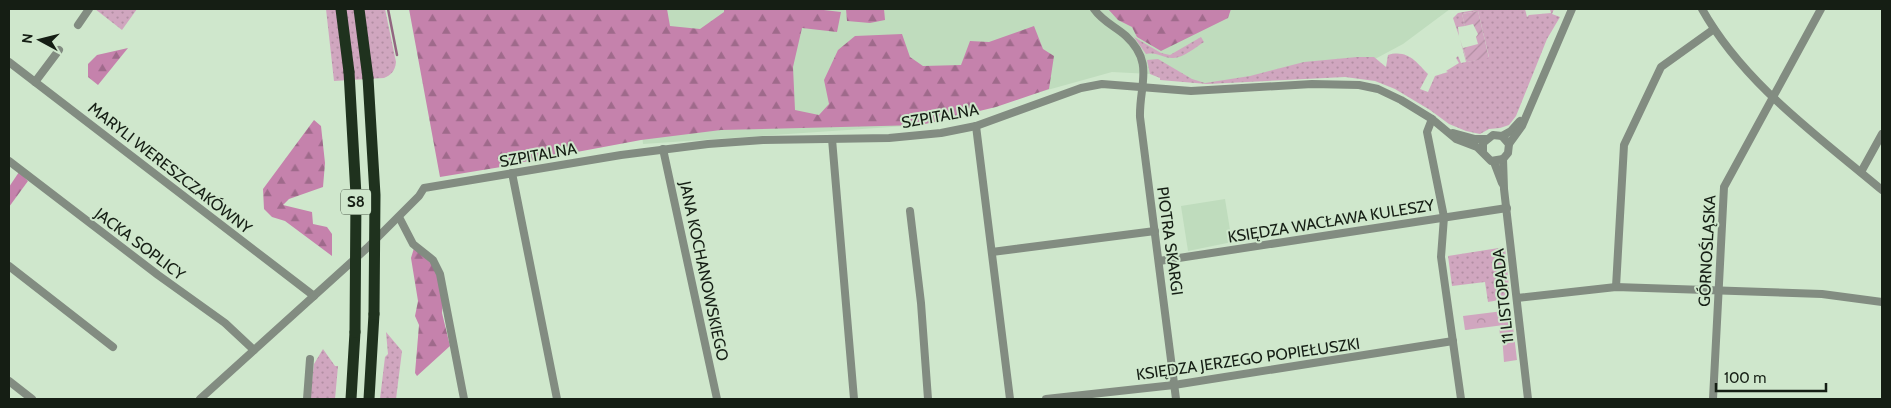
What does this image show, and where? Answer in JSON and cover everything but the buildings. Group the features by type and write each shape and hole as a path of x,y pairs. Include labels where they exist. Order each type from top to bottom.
{"highway":[{"name":"S8","path":"341,9 349,72 356,195 355,332 351,399"},
{"name":"S8","path":"359,9 368,78 375,195 374,314 369,399"}],"street":[{"path":"78,25 89,9"},
{"name":"PIOTRA SKARGI","path":"1094,9 1103,20 1127,36 1139,52 1144,71 1140,117 1176,399"},
{"path":"1494,162 1503,159 1508,153 1509,144 1522,126 1572,9"},
{"path":"1702,9 1714,29 1748,73 1772,96 1882,190"},
{"name":"GÓRNOŚLĄSKA","path":"1713,399 1724,187 1821,9"},
{"path":"1616,287 1624,145 1661,67 1714,29"},
{"path":"35,82 59,50"},
{"name":"MARYLI WERESZCZAKÓWNY","path":"9,62 314,296"},
{"name":"SZPITALNA","path":"200,399 399,217 427,188 663,149 736,141 908,137 941,133 976,126 1092,86 1209,90 1348,83 1388,93 1432,119 1440,126"},
{"path":"1440,126 1452,133 1470,138 1486,138 1492,135 1502,136 1516,127 1526,114"},
{"path":"1432,119 1427,132 1444,217 1441,257 1461,399"},
{"path":"976,126 1010,399"},
{"path":"1440,126 1456,139 1478,147 1486,158 1494,162 1504,189"},
{"path":"1861,172 1882,134"},
{"path":"1502,136 1509,144"},
{"path":"1482,152 1482,146 1486,138"},
{"path":"832,139 854,399"},
{"name":"JANA KOCHANOWSKIEGO","path":"663,149 717,399"},
{"path":"1503,159 1504,189"},
{"name":"JACKA SOPLICY","path":"9,161 158,275 225,323 254,350"},
{"path":"512,173 557,399"},
{"name":"11 LISTOPADA","path":"1504,189 1528,399"},
{"name":"KSIĘDZA WACŁAWA KULESZY","path":"1159,261 1507,208"},
{"path":"910,211 921,303 928,399"},
{"path":"399,217 413,244 433,260 440,274 464,399"},
{"path":"992,252 1155,231"},
{"path":"9,266 113,347"},
{"path":"1517,298 1616,287 1822,294 1882,302"},
{"name":"KSIĘDZA JERZEGO POPIEŁUSZKI","path":"1046,399 1174,385 1453,342"},
{"path":"306,399 310,359"},
{"path":"9,381 32,399"}],"shaded area":[{"path":"631,9 1450,9 1403,44 1347,74 1207,84 1151,74 1112,72 921,125 643,144"},
{"path":"1225,199 1232,242 1188,251 1181,206"}],"green space":[{"path":"95,9 137,9 122,30"},
{"path":"326,9 385,9 396,62 391,74 384,78 334,81"},
{"path":"409,9 667,9 670,26 700,29 724,12 724,9 815,9 841,12 837,32 802,28 793,67 795,110 819,115 829,104 824,80 838,50 855,36 902,34 910,57 923,66 961,65 970,41 989,42 1034,26 1043,49 1054,56 1049,89 996,107 921,125 721,130 641,140 518,163 517,159 507,160 507,166 440,177"},
{"path":"846,9 884,9 885,20 870,23 847,21"},
{"path":"1108,9 1231,9 1228,18 1161,51 1137,37 1132,27 1118,20"},
{"path":"1480,9 1525,9 1527,17 1529,15 1551,13 1550,9 1554,9 1552,14 1560,17 1547,39 1516,116 1509,125 1489,129 1480,134 1449,124 1395,89 1375,81 1345,77 1207,84 1160,80 1160,78 1150,74 1147,60 1158,59 1192,79 1205,83 1250,76 1304,62 1357,57 1374,57 1386,67 1388,55 1401,54 1407,55 1428,74 1420,89 1428,92 1435,76 1448,72 1446,71 1459,63 1456,58 1458,56 1461,63 1466,62 1460,39 1467,62 1489,57 1478,11 1462,14 1465,26 1458,27 1459,36 1453,18 1458,13"},
{"path":"1478,11 1489,58 1467,62 1463,48 1478,44 1476,37 1478,34 1473,24 1465,26 1462,14"},
{"path":"1134,37 1161,53 1170,55 1201,37 1204,42 1184,55 1172,58 1146,54"},
{"path":"128,48 98,85 88,77 88,64 97,55"},
{"path":"314,120 321,126 325,163 323,187 289,199 283,205 312,212 313,224 327,227 332,234 332,256 285,221 272,217 264,209 263,189"},
{"path":"19,172 28,181 9,207 9,187"},
{"path":"1505,247 1510,298 1488,302 1485,282 1452,286 1448,256"},
{"path":"414,248 433,265 437,275 443,303 442,313 450,346 417,376 415,373 419,325 415,316 418,301 411,258"},
{"path":"1511,310 1517,360 1504,362 1502,335 1500,335 1499,326 1504,325 1503,311"},
{"path":"1503,311 1504,325 1465,330 1463,316"},
{"path":"386,332 402,351 396,399 380,399 385,357 388,354"},
{"path":"323,349 335,366 338,366 335,399 310,399 314,364"}],"waterway":[{"path":"388,9 397,55"}]}
